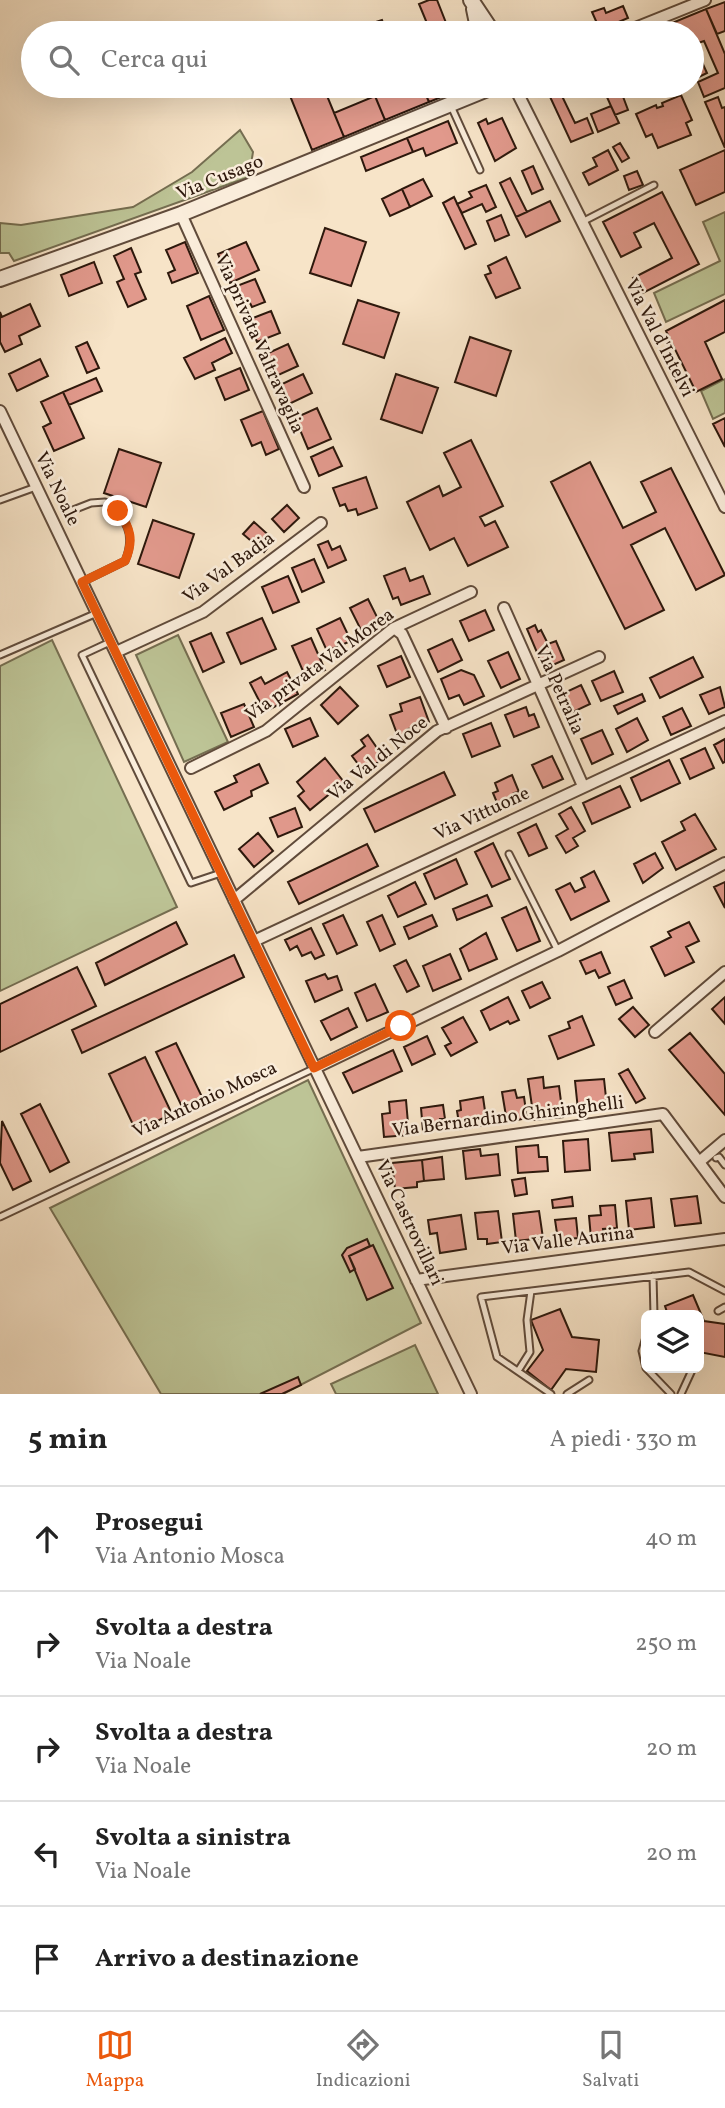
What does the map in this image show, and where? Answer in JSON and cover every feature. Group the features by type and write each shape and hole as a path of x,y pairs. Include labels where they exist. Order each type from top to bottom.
{"street":[{"path":"653,21 705,0"},
{"path":"473,4 485,21"},
{"name":"Via Cusago","path":"0,278 181,214 465,98"},
{"name":"Via Val d'Intelvi","path":"520,98 725,507"},
{"name":"Via privata Valtravaglia","path":"181,214 304,487"},
{"name":"Via Noale","path":"0,411 314,1068"},
{"name":"Via Val Badia","path":"116,652 204,612 321,523"},
{"name":"Via privata Val Morea","path":"191,768 266,731 394,628 471,592"},
{"name":"Via Petralia","path":"504,608 583,786"},
{"path":"394,628 402,634 446,728"},
{"name":"Via Val di Noce","path":"234,900 437,732 599,657"},
{"name":"Via Vittuone","path":"254,941 725,720"},
{"name":"Via Antonio Mosca","path":"314,1068 558,951 725,863"},
{"path":"655,1032 725,972"},
{"name":"Via Castrovillari","path":"314,1068 471,1394"},
{"name":"Via Bernardino Ghiringhelli","path":"358,1157 663,1114 699,1162"},
{"path":"725,1140 699,1162 725,1197"},
{"name":"Via Valle Aurina","path":"416,1280 725,1239"}],"lane":[{"path":"450,104 480,170"},
{"path":"582,222 654,185"},
{"path":"0,500 36,487"},
{"name":"Via Noale","path":"68,512 91,503 105,502 127,523 131,536 125,561 82,582"},
{"path":"0,656 97,613"},
{"path":"111,642 82,655 191,883 221,873"},
{"path":"509,855 558,951"},
{"name":"Via Antonio Mosca","path":"0,1217 314,1068"},
{"path":"716,1158 719,1157 725,1165"},
{"path":"551,1394 497,1357 481,1297 689,1272 725,1291"},
{"path":"653,1276 654,1310"},
{"path":"518,1371 530,1352 527,1321 531,1291"},
{"path":"718,1311 725,1307"},
{"path":"651,1373 671,1394"},
{"path":"681,1394 691,1373"},
{"path":"569,1394 589,1380"}],"green space":[{"path":"240,130 253,152 249,177 14,261 9,253 0,253 0,223 21,225 133,207 192,172"},
{"path":"725,212 725,294 666,322 654,293 720,261 703,222"},
{"path":"725,379 725,413 713,419 701,391"},
{"path":"178,635 228,742 184,762 136,655"},
{"path":"52,640 177,907 0,991 0,666"},
{"path":"308,1080 421,1323 283,1394 161,1394 50,1208"},
{"path":"415,1345 438,1394 336,1394 331,1384"}],"building":[{"path":"437,0 445,21 426,21 419,4"},
{"path":"725,2 725,31 717,34 706,9"},
{"path":"623,6 628,18 621,21 596,21 592,12 604,8 606,13"},
{"path":"706,9 725,54 725,88 704,97 704,79 718,73 704,41 704,21 677,21"},
{"path":"718,97 722,108 725,107 725,148 705,102"},
{"path":"291,98 328,98 344,137 312,150"},
{"path":"376,98 427,98 429,102 385,120"},
{"path":"376,98 385,120 344,137 334,113"},
{"path":"551,98 563,98 575,123 587,118 593,133 571,142"},
{"path":"607,98 624,98 628,110 615,115"},
{"path":"682,98 692,120 686,123 691,135 658,148 652,134 646,137 636,114 656,105 657,108 663,106 662,103"},
{"path":"611,106 619,123 598,132 591,114"},
{"path":"502,118 516,148 495,161 478,123 486,119 488,124"},
{"path":"448,121 457,143 426,156 423,148 413,152 407,138"},
{"path":"407,138 413,152 366,171 361,157"},
{"path":"620,143 629,158 622,162 613,147"},
{"path":"608,150 618,170 589,185 583,173 597,166 593,158"},
{"path":"725,150 725,192 696,205 680,170"},
{"path":"533,166 543,189 532,194 522,171"},
{"path":"637,171 643,185 629,190 624,176"},
{"path":"510,178 527,212 516,217 500,183"},
{"path":"423,179 432,196 410,207 402,189"},
{"path":"486,185 496,207 486,212 482,204 462,213 457,204 472,197 469,192"},
{"path":"402,189 410,207 390,216 382,199"},
{"path":"662,192 699,264 641,294 633,278 672,258 654,223 634,233 641,247 621,257 603,222"},
{"path":"454,197 476,244 465,249 443,203"},
{"path":"550,201 560,221 526,237 516,217"},
{"path":"501,215 509,235 495,241 487,221"},
{"path":"325,228 366,242 351,286 310,273"},
{"path":"185,242 198,273 172,283 168,273 175,270 166,250"},
{"path":"246,242 259,270 230,283 218,254"},
{"path":"131,248 141,272 135,274 146,299 128,307 117,282 124,279 114,256"},
{"path":"506,257 520,288 496,298 485,275 491,273 488,266"},
{"path":"94,262 102,283 69,296 61,275"},
{"path":"255,279 265,302 252,307 249,301 241,304 234,287"},
{"path":"209,296 224,330 201,340 187,306"},
{"path":"358,300 399,313 384,358 343,344"},
{"path":"725,300 725,332 705,342 722,379 696,392 666,331"},
{"path":"30,304 40,326 19,336 22,344 5,352 0,342 0,312 2,317"},
{"path":"271,311 280,333 257,342 248,320"},
{"path":"470,337 511,351 496,396 455,382"},
{"path":"225,338 232,353 212,363 215,370 195,379 184,358"},
{"path":"87,342 99,368 87,373 76,347"},
{"path":"288,344 298,366 274,377 264,355"},
{"path":"40,359 48,376 17,391 9,374"},
{"path":"240,368 249,390 225,400 216,378"},
{"path":"303,374 312,393 287,405 278,386"},
{"path":"396,374 438,388 422,433 381,419"},
{"path":"96,378 102,391 69,405 63,392"},
{"path":"63,392 84,438 54,451 43,427 51,423 41,402"},
{"path":"317,408 331,439 308,449 295,418"},
{"path":"263,411 279,449 266,455 261,442 252,446 241,420"},
{"path":"725,418 725,447 713,424"},
{"path":"471,440 503,506 480,517 485,526 495,521 508,547 468,566 454,538 430,550 407,502 439,486 443,496 461,487 444,453"},
{"path":"333,447 342,466 319,476 311,457"},
{"path":"119,449 161,463 146,507 104,493"},
{"path":"590,462 623,528 656,512 641,482 671,468 725,575 696,590 665,528 631,545 664,610 625,629 551,482"},
{"path":"366,477 377,508 358,515 356,509 348,511 345,504 340,506 333,488"},
{"path":"287,505 299,518 284,532 272,519"},
{"path":"153,520 194,534 179,578 138,564"},
{"path":"254,522 274,540 264,552 243,534"},
{"path":"328,541 332,550 340,546 346,560 328,568 318,545"},
{"path":"314,559 324,582 302,592 292,568"},
{"path":"405,568 410,581 423,576 430,594 401,605 398,597 393,599 384,576"},
{"path":"288,576 299,602 273,613 262,587"},
{"path":"368,599 380,623 362,632 350,608"},
{"path":"485,610 494,630 469,641 460,621"},
{"path":"262,618 276,649 241,664 227,633"},
{"path":"340,618 351,641 327,651 317,629"},
{"path":"535,625 538,632 541,630 548,644 556,641 564,660 544,669 527,629"},
{"path":"211,633 224,662 203,672 190,642"},
{"path":"311,638 325,670 306,678 292,646"},
{"path":"452,639 462,660 438,672 428,650"},
{"path":"508,652 520,679 501,688 488,661"},
{"path":"401,656 410,677 387,687 378,666"},
{"path":"693,657 703,677 660,698 650,678"},
{"path":"461,670 474,675 484,696 464,705 459,695 449,699 441,679"},
{"path":"614,671 623,692 601,701 592,681"},
{"path":"287,672 298,694 265,712 250,683 261,677 265,684"},
{"path":"581,685 590,704 571,713 562,694"},
{"path":"340,687 358,706 338,724 321,705"},
{"path":"720,687 725,707 709,714 700,695"},
{"path":"642,694 645,701 618,714 614,706"},
{"path":"420,697 429,722 408,729 411,735 399,739 390,715 402,711 400,704"},
{"path":"244,704 254,727 231,737 221,713"},
{"path":"526,707 529,716 534,714 539,727 514,737 505,715"},
{"path":"682,708 691,726 671,735 663,717"},
{"path":"310,718 318,736 293,747 285,729"},
{"path":"637,718 648,740 627,752 616,729"},
{"path":"491,723 500,746 472,757 463,734"},
{"path":"602,730 613,754 592,764 581,739"},
{"path":"368,735 384,758 364,772 352,756 365,746 361,740"},
{"path":"725,739 725,762 723,763 714,745"},
{"path":"705,748 714,768 690,779 681,759"},
{"path":"552,756 563,779 543,788 532,765"},
{"path":"325,758 344,782 310,810 298,796 304,791 297,782"},
{"path":"669,760 680,783 641,801 631,778"},
{"path":"259,764 268,783 251,791 252,796 224,810 215,792 237,782 234,776"},
{"path":"444,772 455,795 375,832 364,809"},
{"path":"512,775 519,792 514,793 518,802 500,810 493,793 498,791 495,783"},
{"path":"620,786 630,807 592,824 583,803"},
{"path":"571,807 585,831 573,838 578,846 566,853 556,836 568,829 559,814"},
{"path":"295,808 302,827 278,837 270,818"},
{"path":"695,814 716,849 676,870 662,842 685,830 681,822"},
{"path":"536,824 547,848 529,856 518,833"},
{"path":"258,833 273,851 254,867 239,849"},
{"path":"493,843 510,879 492,887 475,852"},
{"path":"367,844 378,866 299,904 288,882"},
{"path":"655,853 663,868 643,883 634,864"},
{"path":"456,859 467,884 435,899 424,874"},
{"path":"594,871 609,901 571,920 556,890 570,883 575,892 585,887 581,878"},
{"path":"415,882 426,904 398,917 388,896"},
{"path":"725,882 725,908 714,887"},
{"path":"487,895 492,906 457,920 453,909"},
{"path":"526,907 540,941 517,951 502,918"},
{"path":"343,915 357,945 337,954 323,924"},
{"path":"382,915 395,944 380,951 367,922"},
{"path":"432,915 437,926 409,939 404,927"},
{"path":"176,922 187,944 105,985 96,963"},
{"path":"689,922 699,941 686,947 694,962 665,976 651,947 671,937 668,932"},
{"path":"311,928 324,955 315,959 311,952 302,956 297,946 290,950 285,940"},
{"path":"486,933 497,959 469,971 460,949"},
{"path":"601,952 610,973 599,978 595,970 586,974 580,961"},
{"path":"450,954 461,979 433,991 423,966"},
{"path":"234,955 244,977 82,1053 72,1030"},
{"path":"406,960 419,986 407,992 394,966"},
{"path":"77,967 96,1006 0,1052 0,1004"},
{"path":"325,974 328,979 337,976 342,990 315,1002 306,981"},
{"path":"624,980 632,998 616,1005 608,987"},
{"path":"542,982 550,998 530,1008 522,991"},
{"path":"375,984 388,1012 367,1021 355,993"},
{"path":"508,997 519,1020 510,1024 508,1021 490,1030 481,1011"},
{"path":"725,997 725,1024 712,1009"},
{"path":"633,1007 649,1025 635,1037 619,1019"},
{"path":"348,1008 357,1027 331,1040 321,1021"},
{"path":"582,1016 594,1045 558,1059 549,1036 570,1028 568,1022"},
{"path":"463,1017 477,1042 451,1056 445,1046 451,1043 442,1028"},
{"path":"690,1033 725,1074 725,1115 669,1050"},
{"path":"427,1036 435,1054 412,1065 404,1047"},
{"path":"176,1043 203,1099 183,1109 156,1052"},
{"path":"393,1050 402,1071 353,1093 343,1073"},
{"path":"145,1057 172,1114 136,1131 109,1074"},
{"path":"628,1069 645,1098 636,1103 619,1074"},
{"path":"543,1077 544,1088 559,1086 563,1117 534,1120 528,1079"},
{"path":"604,1079 607,1107 578,1110 575,1081"},
{"path":"515,1090 517,1098 524,1097 527,1118 517,1120 516,1114 506,1116 502,1092"},
{"path":"483,1097 487,1125 460,1129 457,1111 461,1110 460,1101"},
{"path":"406,1100 409,1135 384,1137 382,1114 390,1113 389,1102"},
{"path":"40,1104 69,1162 50,1172 21,1114"},
{"path":"443,1105 445,1119 440,1119 441,1128 423,1131 421,1108"},
{"path":"2,1121 31,1181 13,1190 0,1163"},
{"path":"651,1129 653,1152 634,1154 635,1159 612,1161 609,1133"},
{"path":"588,1139 590,1170 565,1172 563,1141"},
{"path":"538,1145 539,1157 547,1157 548,1171 518,1173 516,1147"},
{"path":"480,1149 481,1156 498,1154 500,1175 466,1179 463,1151"},
{"path":"442,1157 444,1179 424,1181 422,1160"},
{"path":"422,1160 424,1181 417,1182 417,1187 395,1189 392,1163"},
{"path":"525,1178 527,1194 515,1196 512,1180"},
{"path":"697,1196 701,1223 675,1226 671,1199"},
{"path":"572,1197 573,1206 553,1208 552,1200"},
{"path":"651,1198 654,1227 629,1230 626,1201"},
{"path":"615,1205 617,1228 603,1229 604,1236 591,1238 589,1216 601,1215 600,1206"},
{"path":"498,1211 502,1242 487,1244 487,1239 478,1239 475,1213"},
{"path":"539,1211 543,1238 516,1241 513,1214"},
{"path":"461,1215 466,1249 440,1253 437,1233 430,1234 428,1220"},
{"path":"576,1218 578,1238 558,1240 555,1220"},
{"path":"367,1239 370,1246 349,1256 355,1269 350,1272 342,1255 347,1248"},
{"path":"373,1245 393,1288 367,1300 349,1256"},
{"path":"693,1295 699,1310 666,1310 665,1306"},
{"path":"560,1309 572,1337 599,1340 596,1372 566,1369 551,1390 527,1371 543,1350 531,1320"},
{"path":"704,1321 725,1324 725,1357 704,1353"},
{"path":"298,1377 301,1385 282,1394 260,1394"}],"route":[{"path":"118,511 127,523 131,536 125,561 82,582 314,1068 401,1026"}]}
